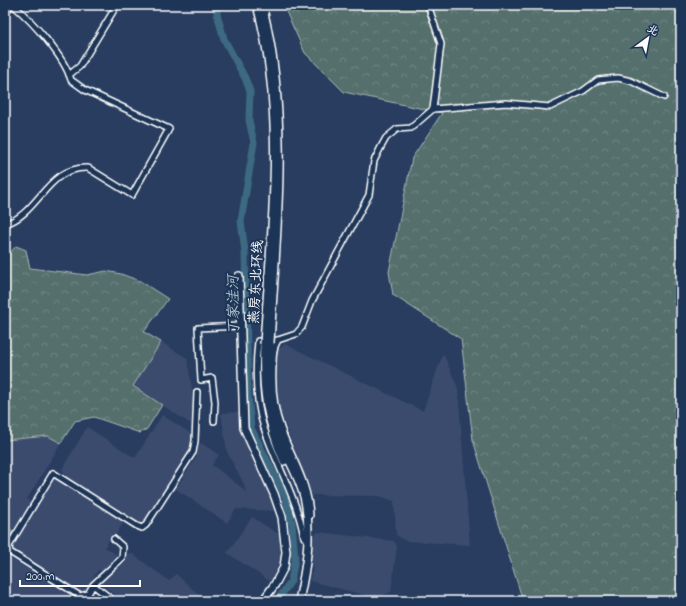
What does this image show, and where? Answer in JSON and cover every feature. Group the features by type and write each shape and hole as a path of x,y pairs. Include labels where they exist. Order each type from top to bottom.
{"main road":[{"name":"燕房东北环线","path":"257,5 265,38 272,93 275,158 267,343 269,388 271,408 281,442 302,489 307,512 307,565 299,601"},
{"name":"燕房东北环线","path":"262,5 273,58 280,159 267,343"},
{"path":"239,276 244,428 274,494 282,517 286,552 284,567 275,584 263,601"}],"street":[{"path":"5,13 12,5 25,16 45,38 71,80 85,90 169,129 132,195 88,168 82,168 54,179 21,216 5,224"},
{"path":"69,75 80,66 117,5"},
{"path":"428,5 441,44 433,109"},
{"path":"306,535 297,508 264,428 258,406 256,381 258,341 278,340 296,334 302,328 312,301 368,195 374,161 386,138 397,128 411,128 433,109 506,103 550,107 583,91 598,80 618,78 632,81 664,97"},
{"path":"214,421 215,402 212,378 201,380 198,328 240,326"},
{"path":"278,340 274,349 273,372 276,408 280,427 303,479 310,502 310,519 306,535"},
{"path":"114,539 123,547 122,558 93,585 88,594 80,596 10,552 8,546 53,473 137,526 142,528 146,525 193,452 195,441 197,392"},
{"path":"93,585 114,601"}],"shaded area":[{"path":"161,342 187,358 194,400 191,424 133,386"},
{"path":"285,344 423,411 443,353 458,388 470,545 406,541 396,535 394,501 379,496 312,495 280,411 275,387 276,352"},
{"path":"240,412 241,429 276,511 236,509 227,523 176,489 197,456 193,454 201,443 219,455 212,465 241,487 246,493 244,484 227,452 221,413"},
{"path":"162,415 192,434 193,441 190,451 146,521 139,523 67,477 62,469 87,427 135,458"},
{"path":"49,436 61,443 27,499 30,502 13,531 5,526 5,440"},
{"path":"55,478 124,521 116,535 113,533 105,547 117,555 117,558 102,571 98,570 85,591 77,591 12,549 12,546 36,506 39,505"},
{"path":"252,517 280,535 280,559 271,582 227,553"},
{"path":"318,532 394,541 397,546 391,592 376,598 310,581 313,568 311,555 312,538"},
{"path":"130,552 169,581 176,574 206,601 123,601 100,583"},
{"path":"5,555 79,601 5,601"},
{"path":"314,594 350,601 313,601"}],"green space":[{"path":"283,5 681,5 681,601 523,601 473,440 461,339 393,295 389,272 412,158 442,113 344,92 305,53"},
{"path":"16,246 26,250 30,268 87,275 106,271 121,274 140,281 168,299 144,332 161,342 133,386 162,405 147,429 140,433 94,417 75,421 61,443 48,436 5,440 5,259"},
{"path":"5,526 13,531 5,542"}],"waterway":[{"name":"丁家洼河","path":"217,5 217,14 224,39 245,78 250,91 249,120 254,143 241,221 245,252 248,395 251,428 285,496 292,523 295,559 291,581 277,601"}]}
